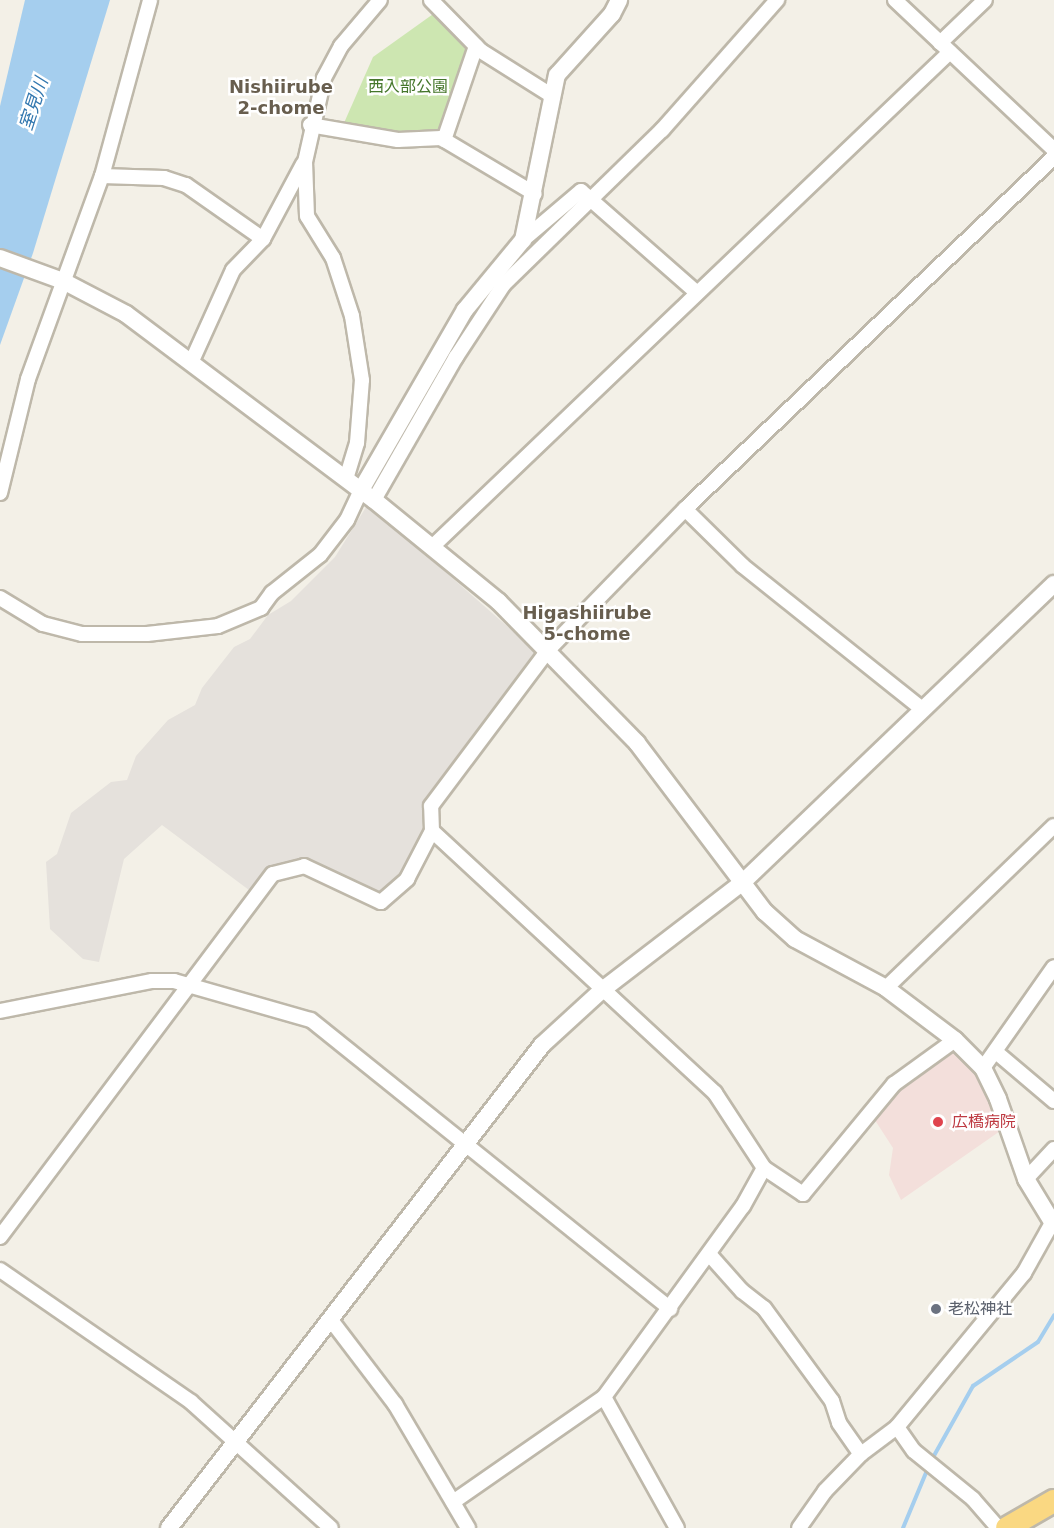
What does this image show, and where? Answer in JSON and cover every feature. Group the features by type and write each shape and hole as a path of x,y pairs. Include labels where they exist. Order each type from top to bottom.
{"highway":[{"path":"1006,1528 1054,1501"}],"street":[{"path":"0,492 28,379 58,279 102,176 150,0"},
{"path":"346,478 357,443 362,380 352,316 333,258 307,216 305,162 310,125 324,78 341,46 380,0"},
{"path":"431,0 476,46 551,94"},
{"path":"523,240 535,194 551,94 568,59 612,14 620,0"},
{"path":"0,598 43,624 82,634 147,634 218,626 261,608 272,593 320,555 367,495 486,308 590,198 662,130 777,0"},
{"path":"0,1237 273,874 304,866 381,902 407,879 432,831 431,806 548,650 685,509 1053,148 895,0"},
{"path":"432,546 945,48 985,0"},
{"path":"444,140 476,46"},
{"path":"310,125 398,140 444,140 535,194"},
{"path":"191,363 233,270 263,239 305,162"},
{"path":"102,176 164,178 186,185 263,239"},
{"path":"367,495 465,310 523,240 581,191 695,291"},
{"path":"0,258 58,279 126,314 346,478 432,546 499,602 638,743 765,912 795,939 886,988 956,1040 982,1068 998,1098 1026,1179 1053,1224 1024,1273 897,1427 861,1454 825,1491 799,1528"},
{"path":"685,509 743,566 922,709"},
{"path":"169,1528 238,1444 465,1142 542,1045 601,991 742,883 1054,584"},
{"path":"886,988 1054,826"},
{"path":"432,831 601,991 715,1093 764,1168 803,1194 894,1084 956,1040"},
{"path":"982,1068 996,1052 1054,967"},
{"path":"0,1011 152,981 192,983 311,1020 670,1309"},
{"path":"996,1052 1054,1101"},
{"path":"1026,1179 1054,1149"},
{"path":"453,1502 604,1397 709,1254 764,1168"},
{"path":"709,1254 742,1291 764,1308 832,1401 839,1423 861,1454"},
{"path":"0,1270 191,1402 331,1528"},
{"path":"331,1320 395,1404 468,1528"},
{"path":"604,1397 677,1528"},
{"path":"897,1427 930,1465 973,1499 998,1528"}],"shaded area":[{"path":"368,504 540,655 424,801 423,842 402,877 381,896 298,860 268,870 253,893 162,825 124,859 99,962 83,959 50,929 46,862 57,854 71,813 111,782 127,780 136,756 168,720 195,705 202,688 234,647 250,639 268,615 291,601 335,557"},
{"name":"広橋病院","path":"955,1049 981,1078 1003,1129 901,1200 889,1175 893,1148 871,1114 895,1084"}],"green space":[{"name":"西入部公園","path":"436,12 469,48 444,129 400,134 344,123 373,57"}],"water":[{"name":"室見川","path":"25,0 110,0 33,253 0,345 0,106"}],"waterway":[{"path":"931,1461 973,1386 1038,1342 1054,1315"},
{"path":"903,1528 928,1468"}],"place":[{"name":"広橋病院","path":"938,1122"},
{"name":"老松神社","path":"936,1309"}],"district":[{"name":"Nishiirube 2-chome","path":"281,98"},
{"name":"Higashiirube 5-chome","path":"587,624"}]}
